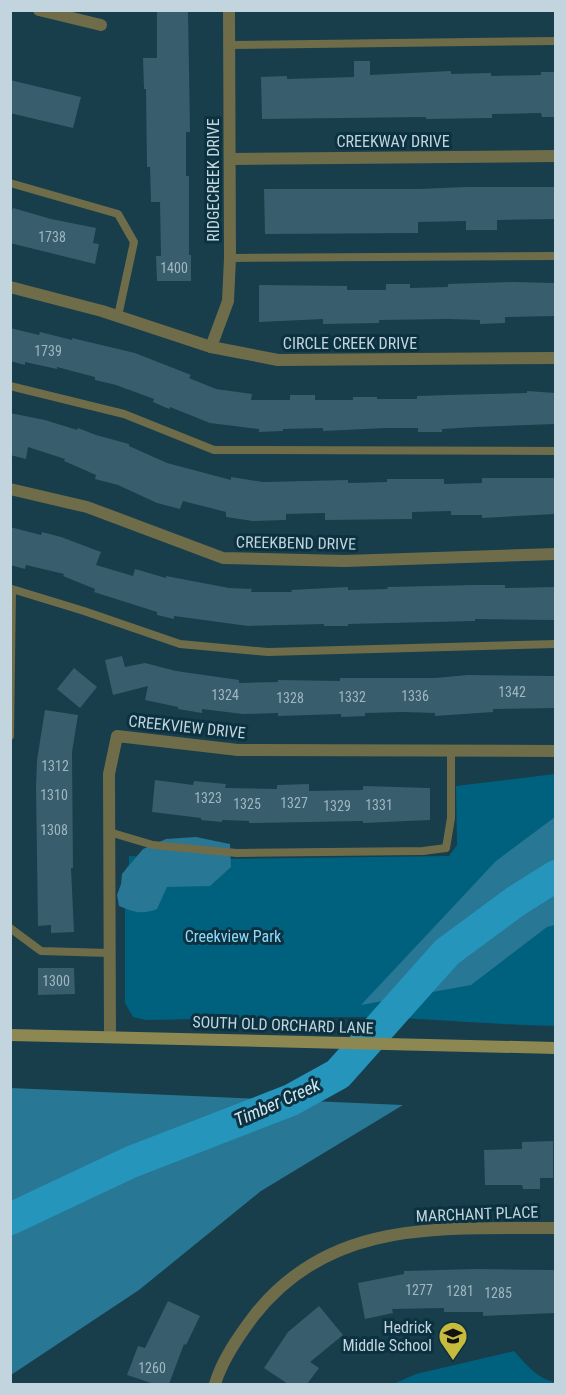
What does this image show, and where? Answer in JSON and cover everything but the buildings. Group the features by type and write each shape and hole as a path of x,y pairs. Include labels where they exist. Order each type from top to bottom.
{"street":[{"path":"39,10 101,25"},
{"name":"RIDGECREEK DRIVE","path":"211,347 228,301 230,258 229,10"},
{"name":"CREEKWAY DRIVE","path":"230,159 555,156"},
{"name":"CIRCLE CREEK DRIVE","path":"10,287 118,316 211,347 278,360 555,358"},
{"name":"CREEKBEND DRIVE","path":"10,489 87,507 223,558 345,561 555,554"},
{"name":"CREEKVIEW DRIVE","path":"110,1037 110,774 117,736 238,750 555,751"},
{"name":"SOUTH OLD ORCHARD LANE","path":"10,1035 555,1048"},
{"name":"MARCHANT PLACE","path":"215,1384 235,1341 260,1308 295,1275 338,1251 382,1236 429,1229 555,1228"}],"lane":[{"path":"229,45 555,41"},
{"path":"10,183 118,214 134,242 118,316"},
{"path":"230,258 555,256"},
{"path":"10,386 124,414 214,450 555,450"},
{"path":"10,736 11,589 180,644 268,652 555,644"},
{"path":"109,832 153,845 237,853 423,851 446,848 451,818 451,752"},
{"path":"10,928 41,951 110,953"}],"green space":[{"name":"Creekview Park","path":"555,774 555,1026 380,1017 146,1020 133,1017 125,1003 125,870 129,864 129,856 210,859 449,856 457,845 456,786"},
{"path":"514,1351 537,1374 555,1384 393,1384 416,1374"}],"shaded area":[{"path":"555,817 555,925 547,927 471,985 361,1005 496,861"},
{"path":"196,837 230,844 231,867 210,886 167,887 157,909 138,912 119,906 117,895 122,874 143,849 166,839"},
{"path":"11,1088 403,1105 261,1191 139,1290 11,1375"}],"waterway":[{"name":"Timber Creek","path":"10,1219 131,1162 291,1100 338,1074 447,952 516,901 556,876"}],"place":[{"name":"Hedrick Middle School","path":"453,1362"}]}
